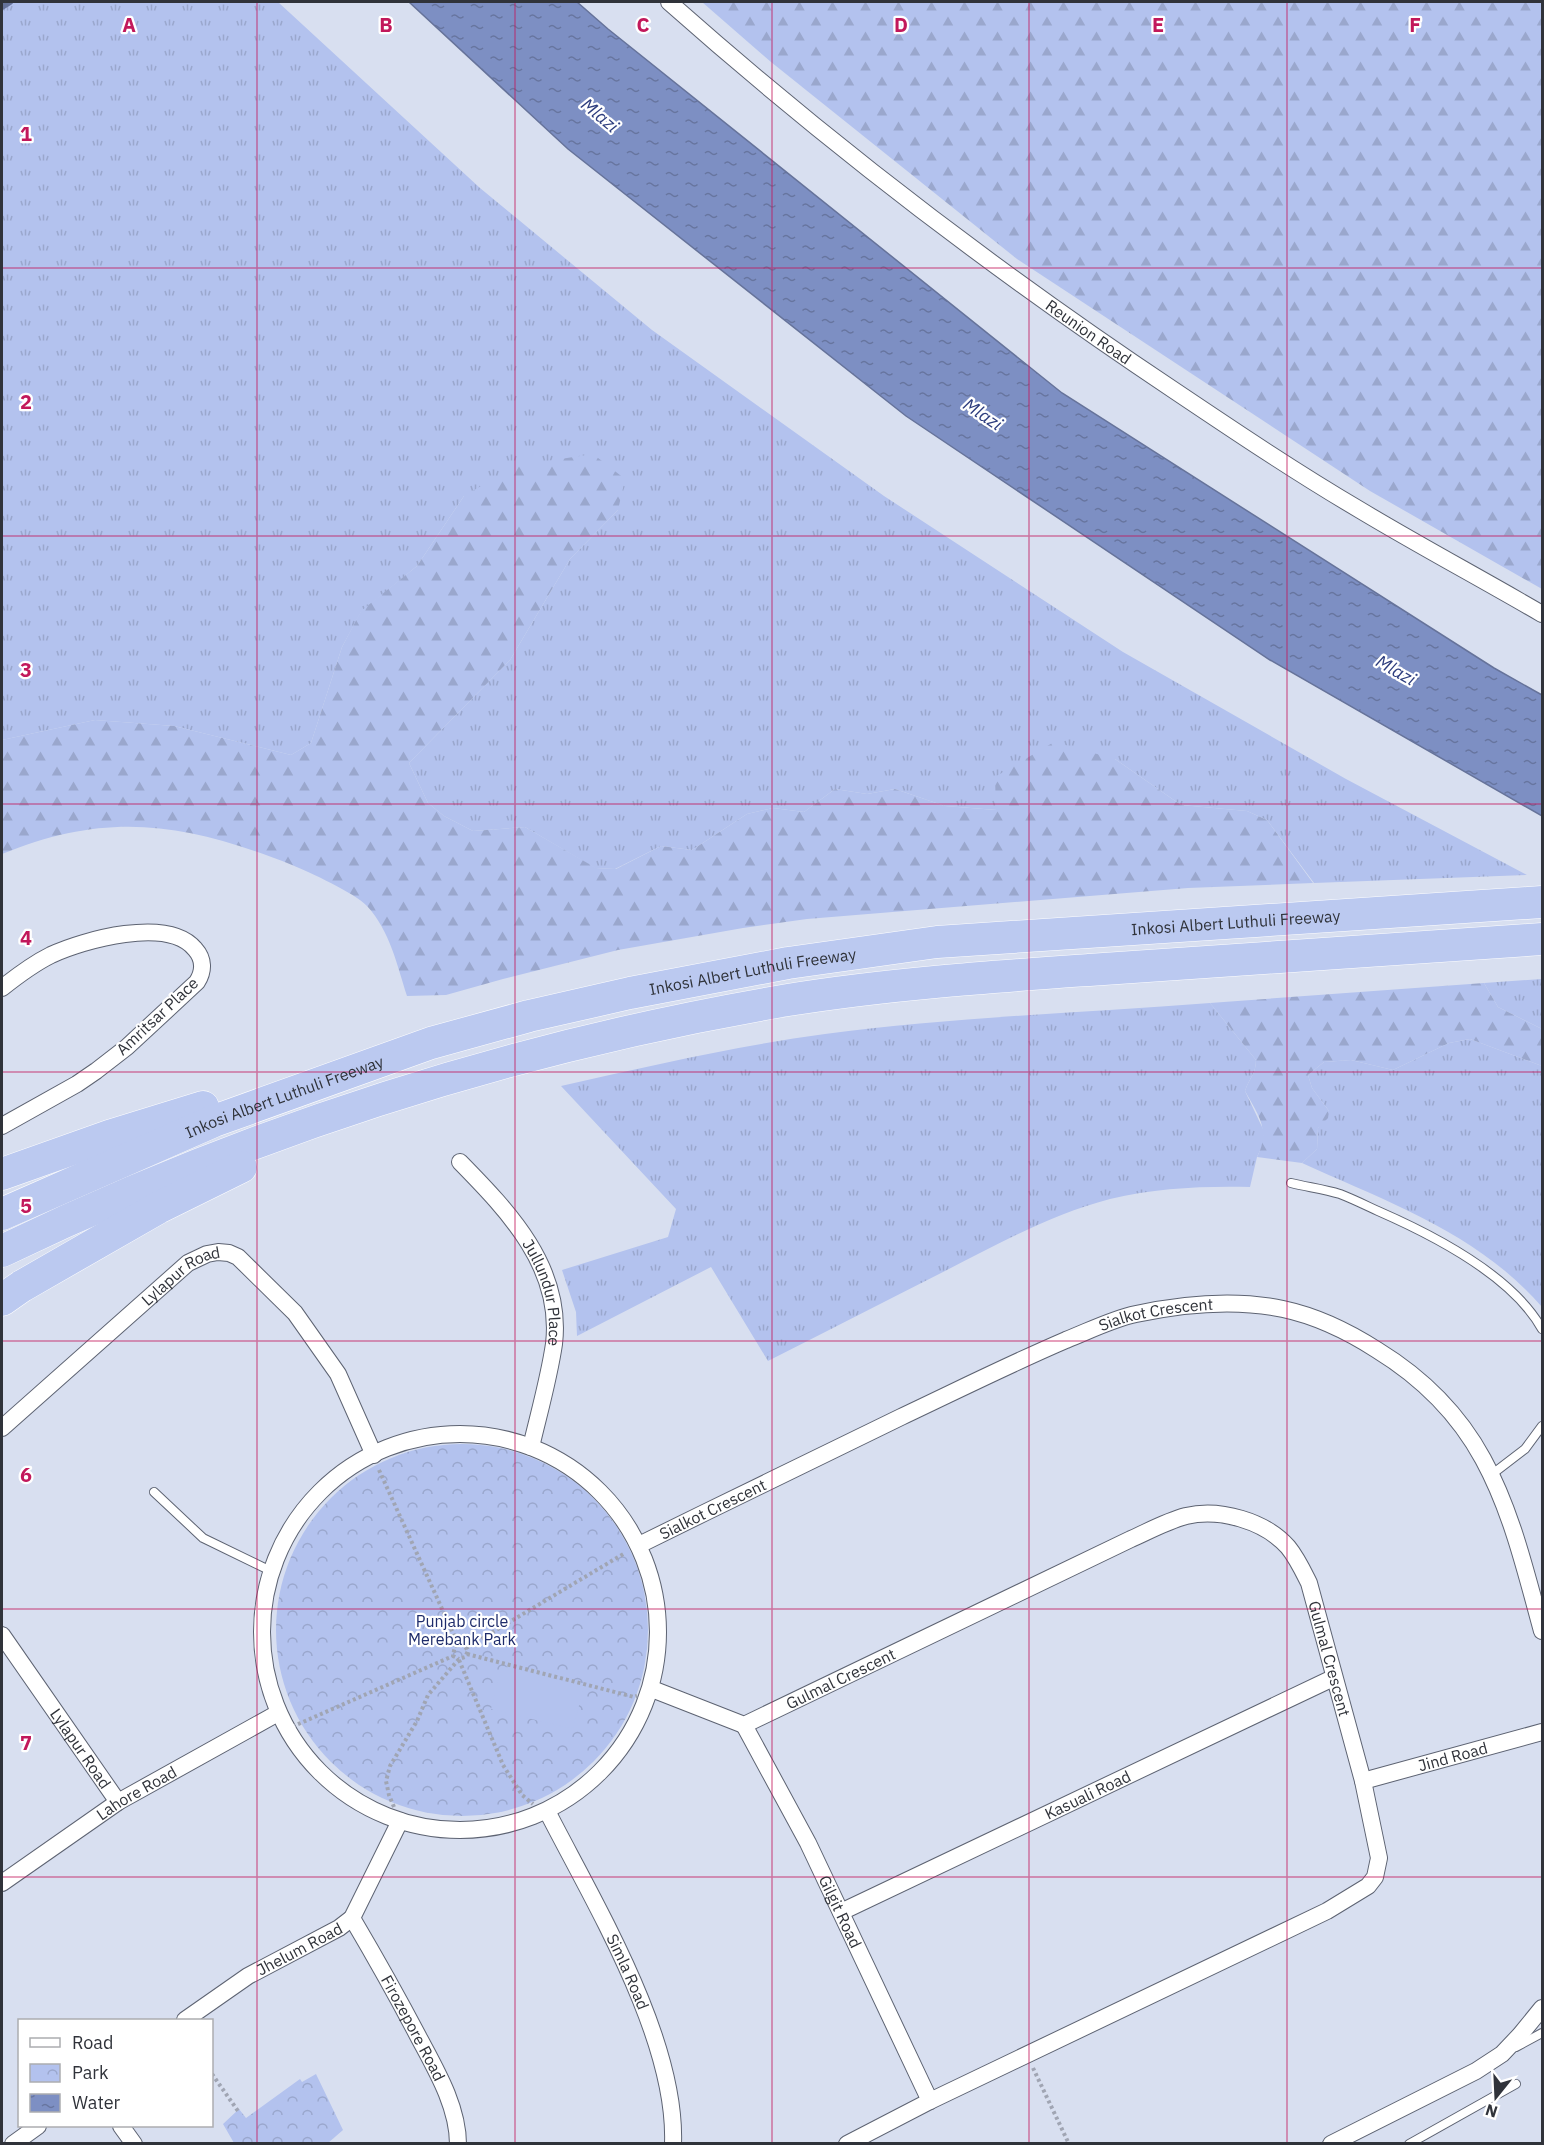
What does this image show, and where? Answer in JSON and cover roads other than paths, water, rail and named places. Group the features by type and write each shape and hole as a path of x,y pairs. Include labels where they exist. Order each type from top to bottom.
{"highway":[{"name":"Inkosi Albert Luthuli Freeway","path":"2,1214 214,1121 431,1044 528,1016 630,993 788,963 937,942 1542,902"},
{"name":"Inkosi Albert Luthuli Freeway","path":"2,1251 174,1173 322,1119 488,1066 665,1023 790,1000 964,979 1542,939"},
{"path":"2,1174 109,1136 261,1089 431,1044"},
{"path":"2,1300 22,1286 158,1208 252,1161 322,1119"}],"street":[{"name":"Reunion Road","path":"669,2 893,189 1105,344 1224,424 1359,509 1542,614"},
{"name":"Amritsar Place","path":"2,988 33,965 65,949 129,934 157,933 179,938 193,946 202,962 202,972 197,982 127,1047 77,1084 2,1126"},
{"name":"Jullundur Place","path":"460,1162 504,1209 523,1234 540,1264 550,1291 554,1342 531,1447"},
{"name":"Lylapur Road","path":"2,1428 188,1263 207,1254 218,1252 229,1253 246,1263 295,1313 338,1374 374,1455"},
{"name":"Sialkot Crescent","path":"639,1545 1014,1363 1114,1320 1135,1314 1199,1305 1240,1303 1283,1309 1345,1331 1366,1342 1410,1372 1441,1400 1483,1458 1501,1496 1521,1553 1542,1631"},
{"path":"460,1434 497,1437 531,1447 559,1460 584,1477 624,1519 639,1545 650,1573 657,1602 659,1633 652,1689 636,1725 611,1762 585,1787 539,1807 519,1822 469,1830 429,1828 400,1821 372,1810 347,1795 324,1776 304,1754 278,1713 264,1665 261,1638 262,1611 271,1571 287,1535 319,1492 339,1474 374,1455 387,1448 422,1438 460,1434"},
{"name":"Gulmal Crescent","path":"744,1725 1131,1539 1186,1516 1221,1514 1264,1529 1287,1546 1297,1560 1309,1583 1363,1781 1378,1858 1375,1877 1368,1886 1328,1911 930,2101 847,2144"},
{"name":"Lylapur Road","path":"2,1635 118,1802"},
{"name":"Kasuali Road","path":"841,1912 1334,1678"},
{"path":"652,1689 744,1725"},
{"name":"Lahore Road","path":"2,1882 118,1802 278,1713"},
{"name":"Gilgit Road","path":"744,1725 808,1843 930,2101"},
{"name":"Jind Road","path":"1363,1781 1542,1732"},
{"name":"Simla Road","path":"539,1807 616,1947 649,2024 664,2070 673,2144"},
{"name":"Jhelum Road","path":"186,2019 248,1976 339,1928 352,1918 400,1821"},
{"name":"Firozepore Road","path":"352,1918 394,1990 430,2060 455,2118 458,2144"},
{"path":"1331,2144 1450,2086 1502,2054 1542,2008"},
{"path":"13,2144 37,2127"},
{"path":"122,2127 134,2144"}],"lane":[{"path":"1291,1183 1341,1195 1405,1223 1461,1253 1508,1288 1537,1320 1542,1329"},
{"path":"1491,1475 1525,1449 1542,1426"},
{"path":"154,1492 203,1538 271,1571"},
{"path":"1502,2054 1542,2033"},
{"path":"1409,2144 1516,2084"}],"water":[{"name":"Mlazi","path":"409,2 577,2 1062,393 1494,668 1542,695 1542,816 1270,660 906,416 568,149"}],"waterway":[{"path":"2,7 10,2"}],"park label":[{"name":"Punjab circle Merebank Park","path":"462,1630"}]}
